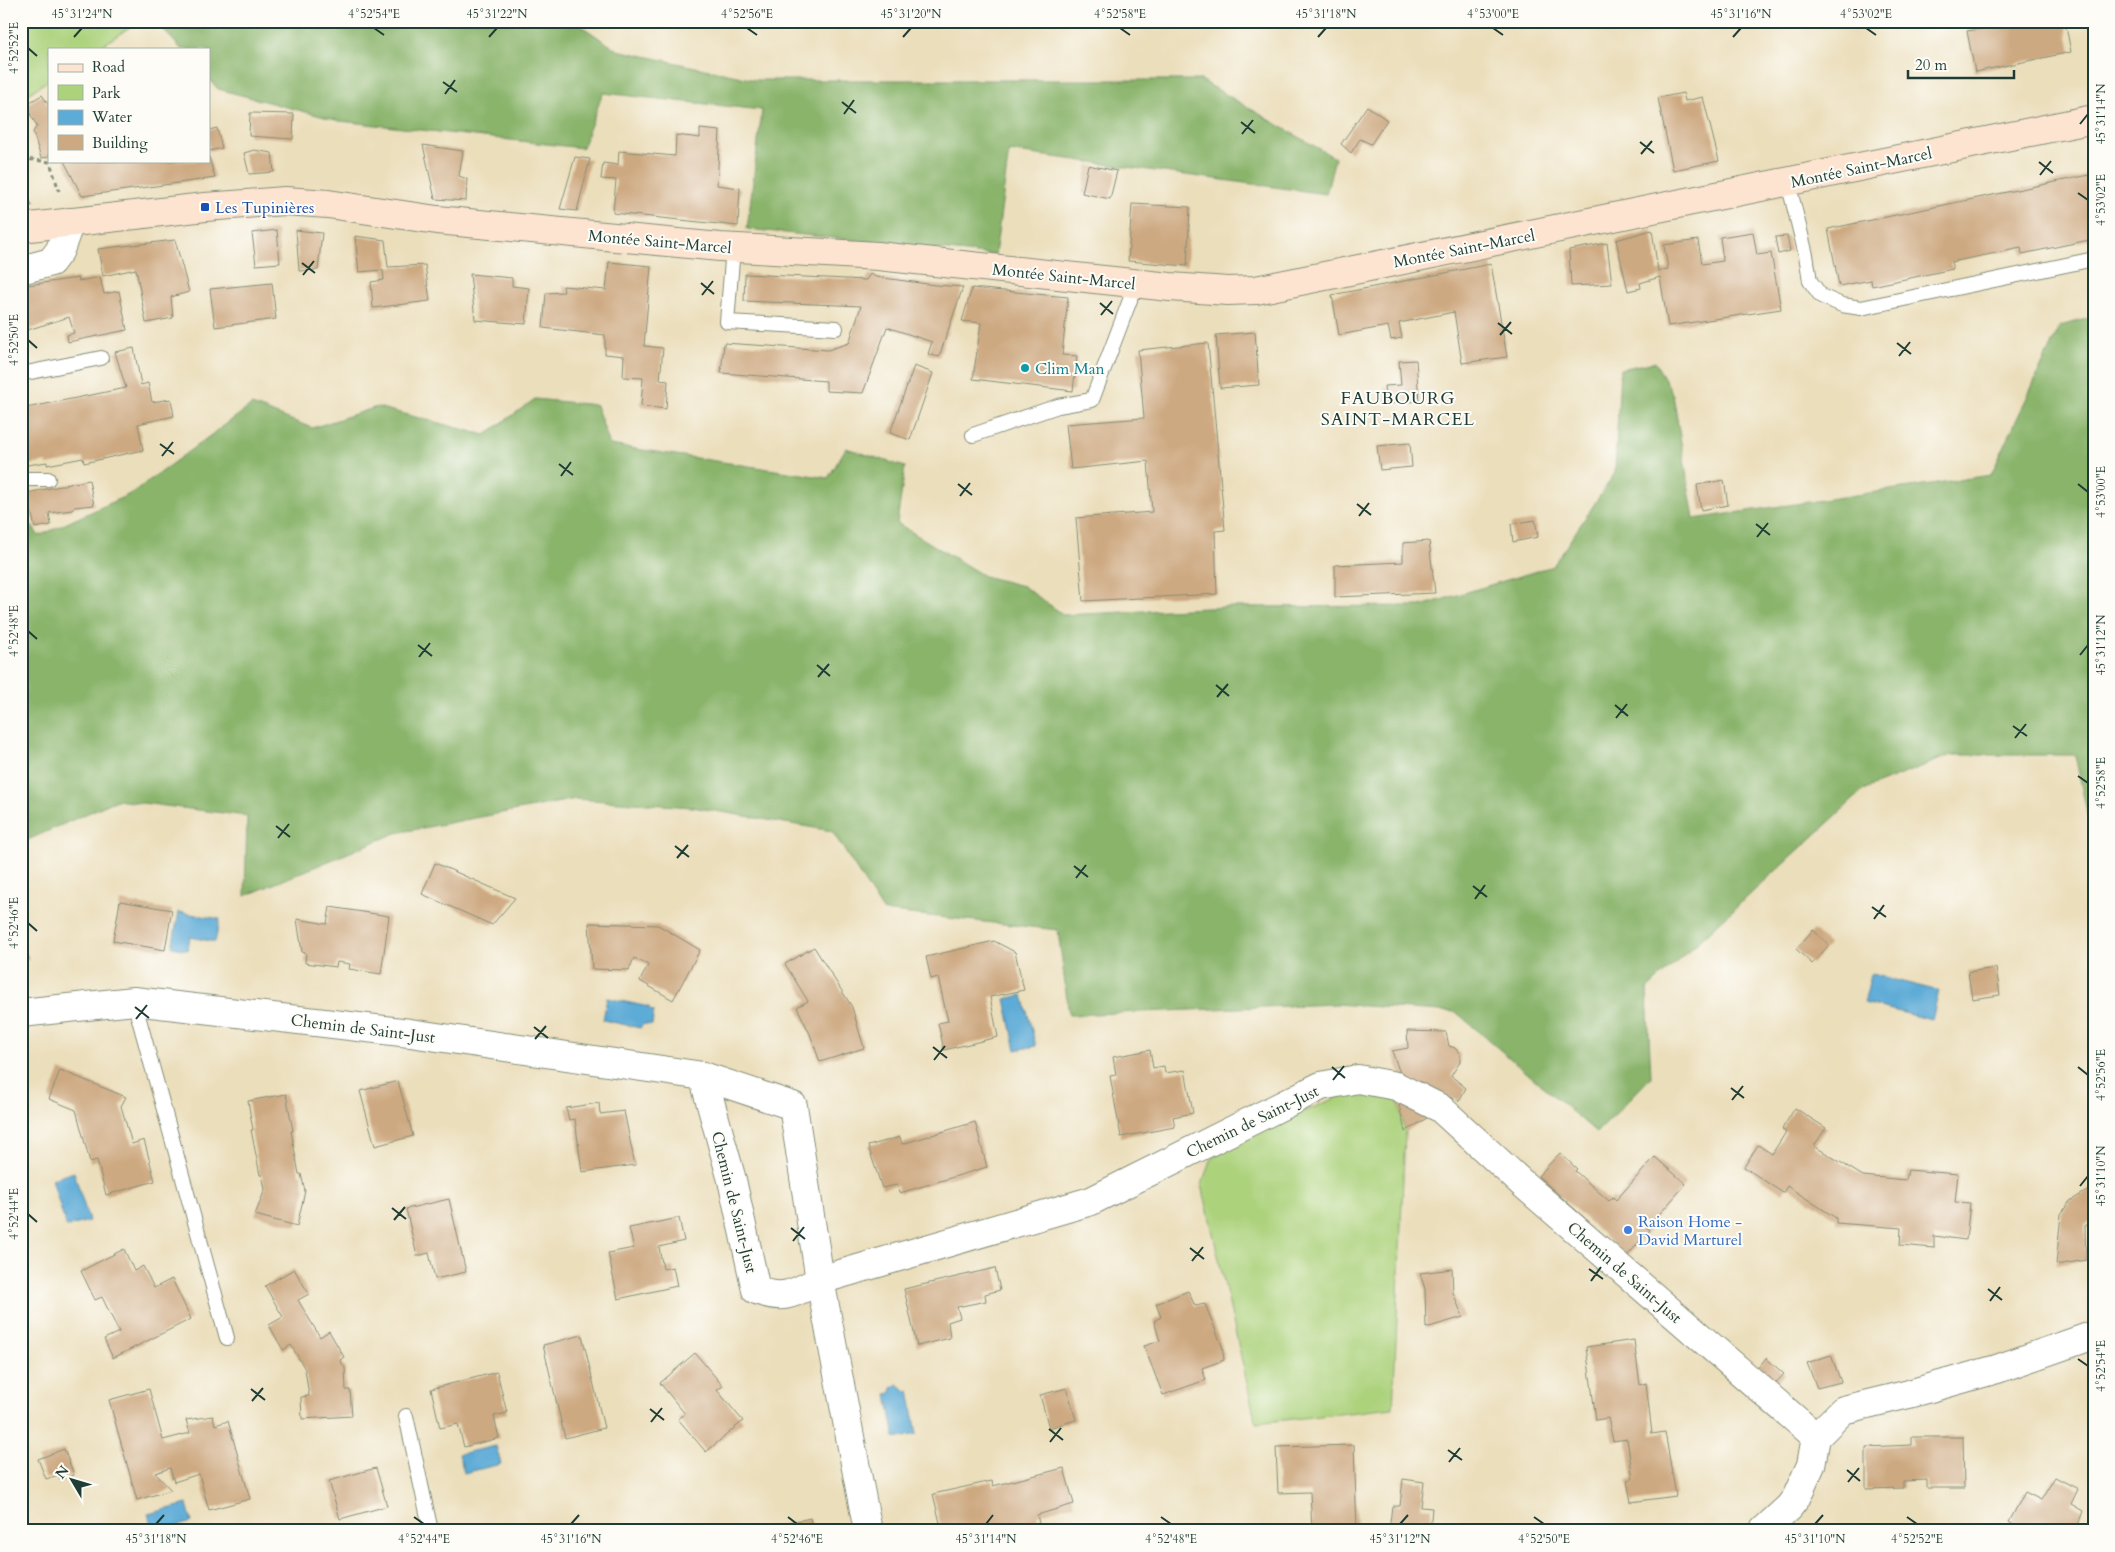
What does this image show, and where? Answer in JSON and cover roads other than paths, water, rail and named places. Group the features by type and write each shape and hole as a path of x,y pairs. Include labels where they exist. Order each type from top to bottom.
{"main road":[{"name":"Montée Saint-Marcel","path":"21,228 205,207 285,202 328,204 438,220 733,248 878,256 1133,283 1228,291 1256,290 2094,119"}],"street":[{"path":"21,270 51,262 60,250 70,222"},
{"name":"Chemin de Saint-Just","path":"21,1013 134,1001 410,1033 703,1076 793,1106 820,1280 868,1531"},
{"name":"Chemin de Saint-Just","path":"703,1076 732,1180 756,1290 774,1297 796,1292 820,1280 1091,1201 1321,1086 1358,1080 1396,1086 1440,1108 1523,1184 1816,1437"},
{"path":"1763,1531 1796,1498 1811,1465 1816,1437 1843,1410 1998,1369 2094,1335"}],"lane":[{"path":"1788,182 1806,255 1810,281 1821,296 1842,304 1861,308 2094,259"},
{"path":"733,248 727,322 836,328"},
{"path":"973,435 1058,406 1092,400 1130,300 1133,283"},
{"path":"21,374 101,358"},
{"path":"21,479 48,479"},
{"path":"134,1001 227,1338"},
{"path":"406,1416 431,1531"}],"water":[{"path":"1141,21 1186,21 1185,29"},
{"path":"179,912 220,919 215,942 190,937 188,950 172,947"},
{"path":"1871,974 1939,991 1932,1020 1864,1003"},
{"path":"1023,995 1036,1046 1016,1050 1005,999"},
{"path":"607,998 649,1007 649,1010 654,1011 652,1025 644,1024 640,1028 603,1020"},
{"path":"74,1172 89,1221 66,1227 52,1179"},
{"path":"898,1384 906,1391 909,1390 917,1434 895,1439 887,1394 891,1393 892,1388"},
{"path":"496,1446 501,1464 464,1473 459,1454"},
{"path":"187,1504 192,1522 160,1531 153,1531 148,1514"}],"place":[{"name":"Les Tupinières","path":"205,207"},
{"name":"Clim Man","path":"1025,368"},
{"name":"Raison Home - David Marturel","path":"1628,1230"}],"district":[{"name":"FAUBOURG SAINT-MARCEL","path":"1398,408"}]}
